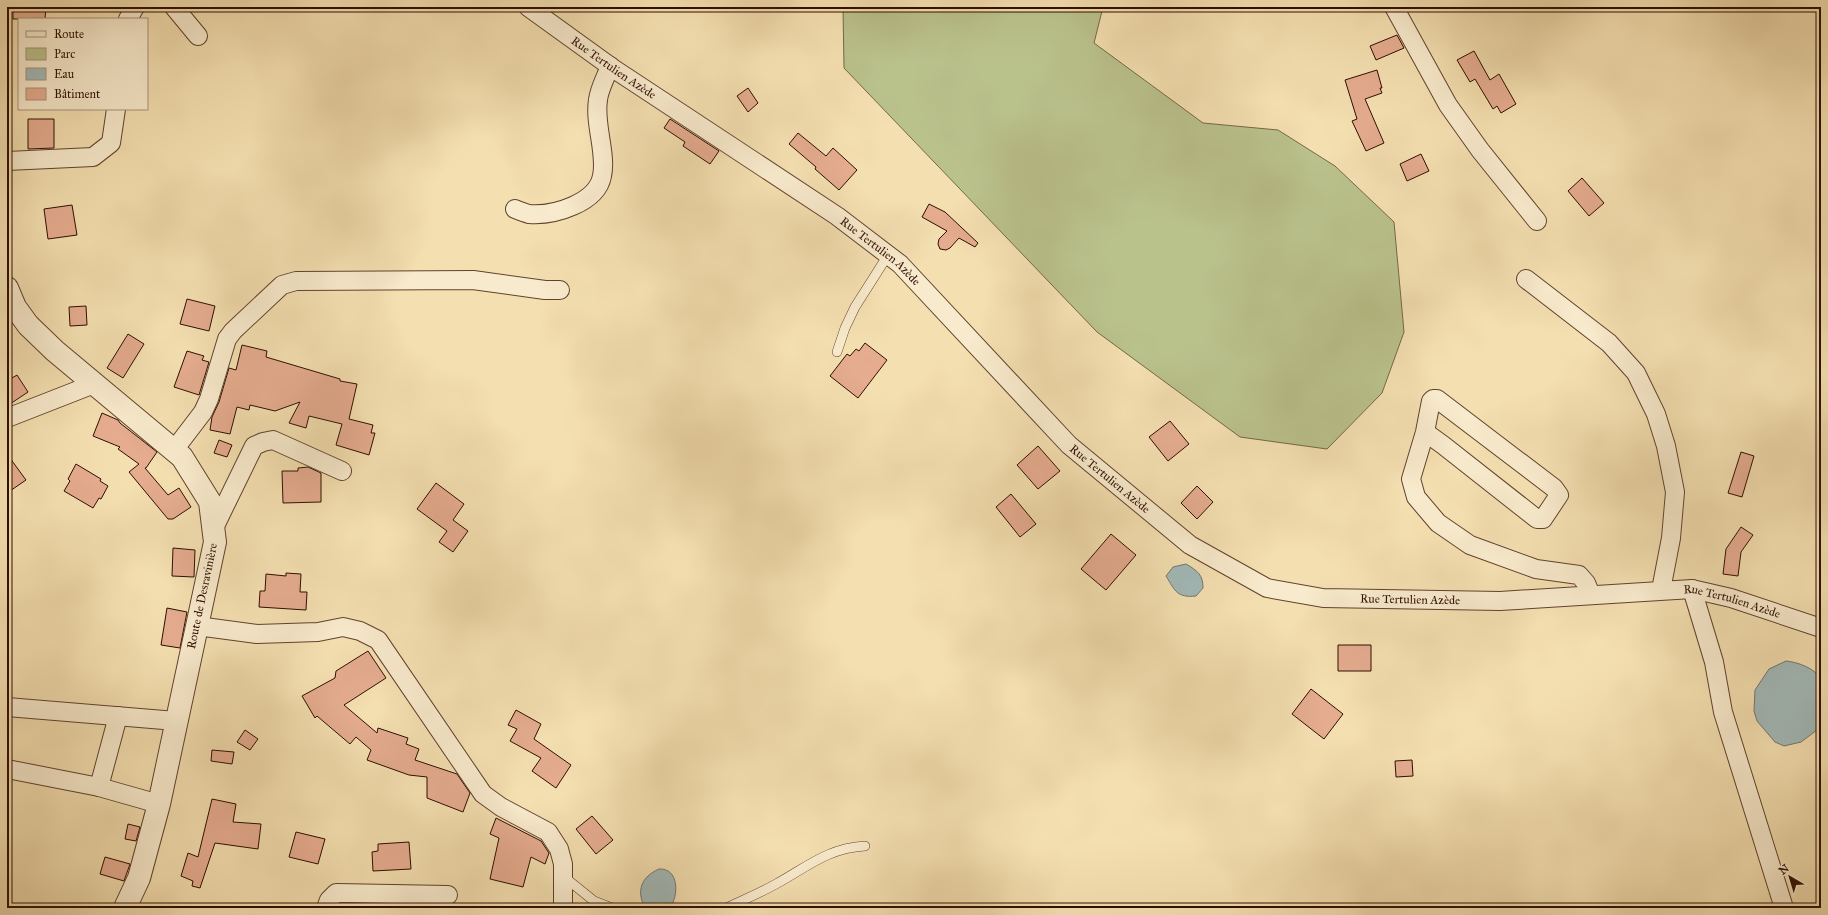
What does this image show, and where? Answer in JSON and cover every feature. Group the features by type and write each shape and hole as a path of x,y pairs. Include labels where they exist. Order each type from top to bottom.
{"street":[{"path":"129,18 135,7"},
{"path":"174,7 198,36"},
{"name":"Rue Tertulien Azède","path":"528,7 610,66 837,216 900,264 1069,444 1190,544 1267,588 1323,598 1500,601 1692,588 1731,598 1821,628"},
{"path":"1394,7 1448,105 1480,150 1537,221"},
{"path":"515,209 528,214 538,214 569,209 592,194 599,185 602,175 602,166 598,126 598,100 610,66"},
{"path":"7,160 93,157 111,143 116,110"},
{"path":"1526,279 1609,343 1636,373 1656,414 1666,446 1675,492 1671,538 1661,590"},
{"path":"174,450 203,412 209,399 227,339 233,331 282,285 296,281 473,280 545,290 560,290"},
{"name":"Route de Desravinière","path":"7,288 15,307 28,325 55,351 182,457 210,502 215,542 159,804 139,878 125,908"},
{"path":"7,418 94,384"},
{"path":"1424,432 1443,445 1537,519 1543,519 1559,495 1554,488 1437,399 1433,399 1431,401 1411,479 1416,497 1438,523 1470,545 1536,569 1579,575 1586,583 1591,595"},
{"path":"214,528 254,446 273,440 342,471"},
{"path":"1692,588 1714,662 1723,712 1784,908"},
{"path":"196,626 257,634 318,632 343,627 360,631 378,640 483,794 501,807 548,832 559,849 563,864 563,908"},
{"path":"7,707 176,721"},
{"path":"99,787 118,716"},
{"path":"7,769 99,787 159,804"},
{"path":"326,908 329,900 336,893 448,895"}],"lane":[{"path":"837,352 844,328 855,307 888,255"},
{"path":"726,908 776,884 806,866 831,854 848,847 865,846"},
{"path":"563,876 594,901 612,908"}],"green space":[{"path":"843,7 1103,7 1094,43 1203,123 1278,130 1335,166 1394,222 1404,332 1382,393 1327,449 1240,437 1097,332 844,68"}],"water":[{"path":"1186,564 1197,571 1202,580 1203,588 1196,596 1181,595 1174,589 1166,576 1173,567"},
{"path":"1786,661 1805,666 1815,672 1821,679 1821,723 1817,730 1801,742 1784,746 1775,742 1757,721 1754,711 1755,690 1769,669"},
{"path":"659,869 666,870 674,877 676,890 673,903 670,908 645,908 641,896 642,885 648,876"}],"building":[{"path":"13,7 46,7 45,18 13,19"},
{"path":"1397,35 1404,48 1376,60 1370,46"},
{"path":"1474,51 1490,80 1499,74 1516,104 1501,113 1497,106 1493,109 1475,79 1470,82 1457,60"},
{"path":"1377,70 1382,93 1365,99 1384,143 1366,151 1352,121 1357,119 1345,80"},
{"path":"748,88 758,103 748,112 737,96"},
{"path":"28,119 54,119 54,148 28,149"},
{"path":"670,119 719,151 710,164 683,146 685,142 664,128"},
{"path":"798,133 826,156 833,148 857,170 839,190 815,169 816,167 789,144"},
{"path":"1421,154 1429,171 1407,181 1400,164"},
{"path":"1582,178 1604,203 1589,216 1568,191"},
{"path":"929,204 945,212 978,243 975,247 959,238 950,248 946,250 940,249 938,244 939,239 947,231 922,217"},
{"path":"72,205 77,235 48,239 44,209"},
{"path":"187,299 215,306 209,331 180,324"},
{"path":"86,306 87,325 70,326 69,307"},
{"path":"128,334 144,344 123,378 107,368"},
{"path":"865,343 887,360 858,398 830,376 847,354 850,356 856,349 859,351"},
{"path":"242,345 267,351 266,357 340,379 340,381 357,384 349,419 373,425 371,433 375,433 369,455 336,445 342,424 309,416 306,428 289,423 300,402 275,411 250,405 249,410 237,407 230,434 210,430 212,417 219,402 229,368 236,370"},
{"path":"187,351 204,356 202,360 209,362 199,395 174,387"},
{"path":"17,375 28,392 7,406 7,381"},
{"path":"102,413 118,420 157,452 145,468 168,495 179,488 191,507 173,519 168,519 129,472 139,464 118,449 120,447 93,436"},
{"path":"1170,421 1189,444 1168,461 1149,437"},
{"path":"219,440 232,445 227,457 214,453"},
{"path":"1038,446 1060,471 1038,489 1017,465"},
{"path":"1741,452 1754,456 1742,497 1728,493"},
{"path":"7,454 26,480 7,493"},
{"path":"76,464 101,479 100,481 108,486 101,499 99,498 93,508 64,491 70,481 68,479"},
{"path":"308,467 321,473 321,502 283,503 282,471 298,471 298,468"},
{"path":"436,483 464,504 453,520 468,531 453,552 439,542 447,531 417,509"},
{"path":"1197,486 1213,502 1197,519 1181,503"},
{"path":"1011,494 1036,524 1020,537 996,507"},
{"path":"1741,527 1753,535 1741,552 1738,576 1723,574 1726,549"},
{"path":"1111,534 1136,555 1106,590 1081,569"},
{"path":"173,548 195,550 194,577 172,576"},
{"path":"286,573 301,574 300,592 307,592 306,610 259,607 260,591 265,591 266,574 286,576"},
{"path":"167,608 187,612 180,648 161,645"},
{"path":"1338,645 1371,645 1371,671 1338,671"},
{"path":"368,651 386,678 344,705 377,733 378,728 408,738 406,744 419,749 415,760 457,774 470,793 463,812 427,798 427,777 409,775 367,760 371,750 356,737 350,744 317,716 315,718 302,696 335,678 336,671"},
{"path":"1311,689 1343,714 1324,739 1292,714"},
{"path":"516,710 541,724 534,739 571,765 556,788 532,771 541,758 510,741 517,729 508,725"},
{"path":"245,730 258,739 250,750 237,742"},
{"path":"212,750 234,752 232,764 211,761"},
{"path":"1412,760 1413,776 1396,777 1395,761"},
{"path":"212,799 236,804 233,822 261,824 258,849 215,843 200,888 192,886 193,881 181,876 188,853 198,857"},
{"path":"592,816 613,840 596,854 576,829"},
{"path":"496,818 541,841 549,853 545,864 531,857 523,887 490,879 499,838 490,834"},
{"path":"128,824 140,827 136,841 125,839"},
{"path":"296,832 325,839 318,864 289,857"},
{"path":"409,842 411,869 373,871 372,852 378,851 378,844"},
{"path":"105,857 130,864 124,881 100,874"}]}
